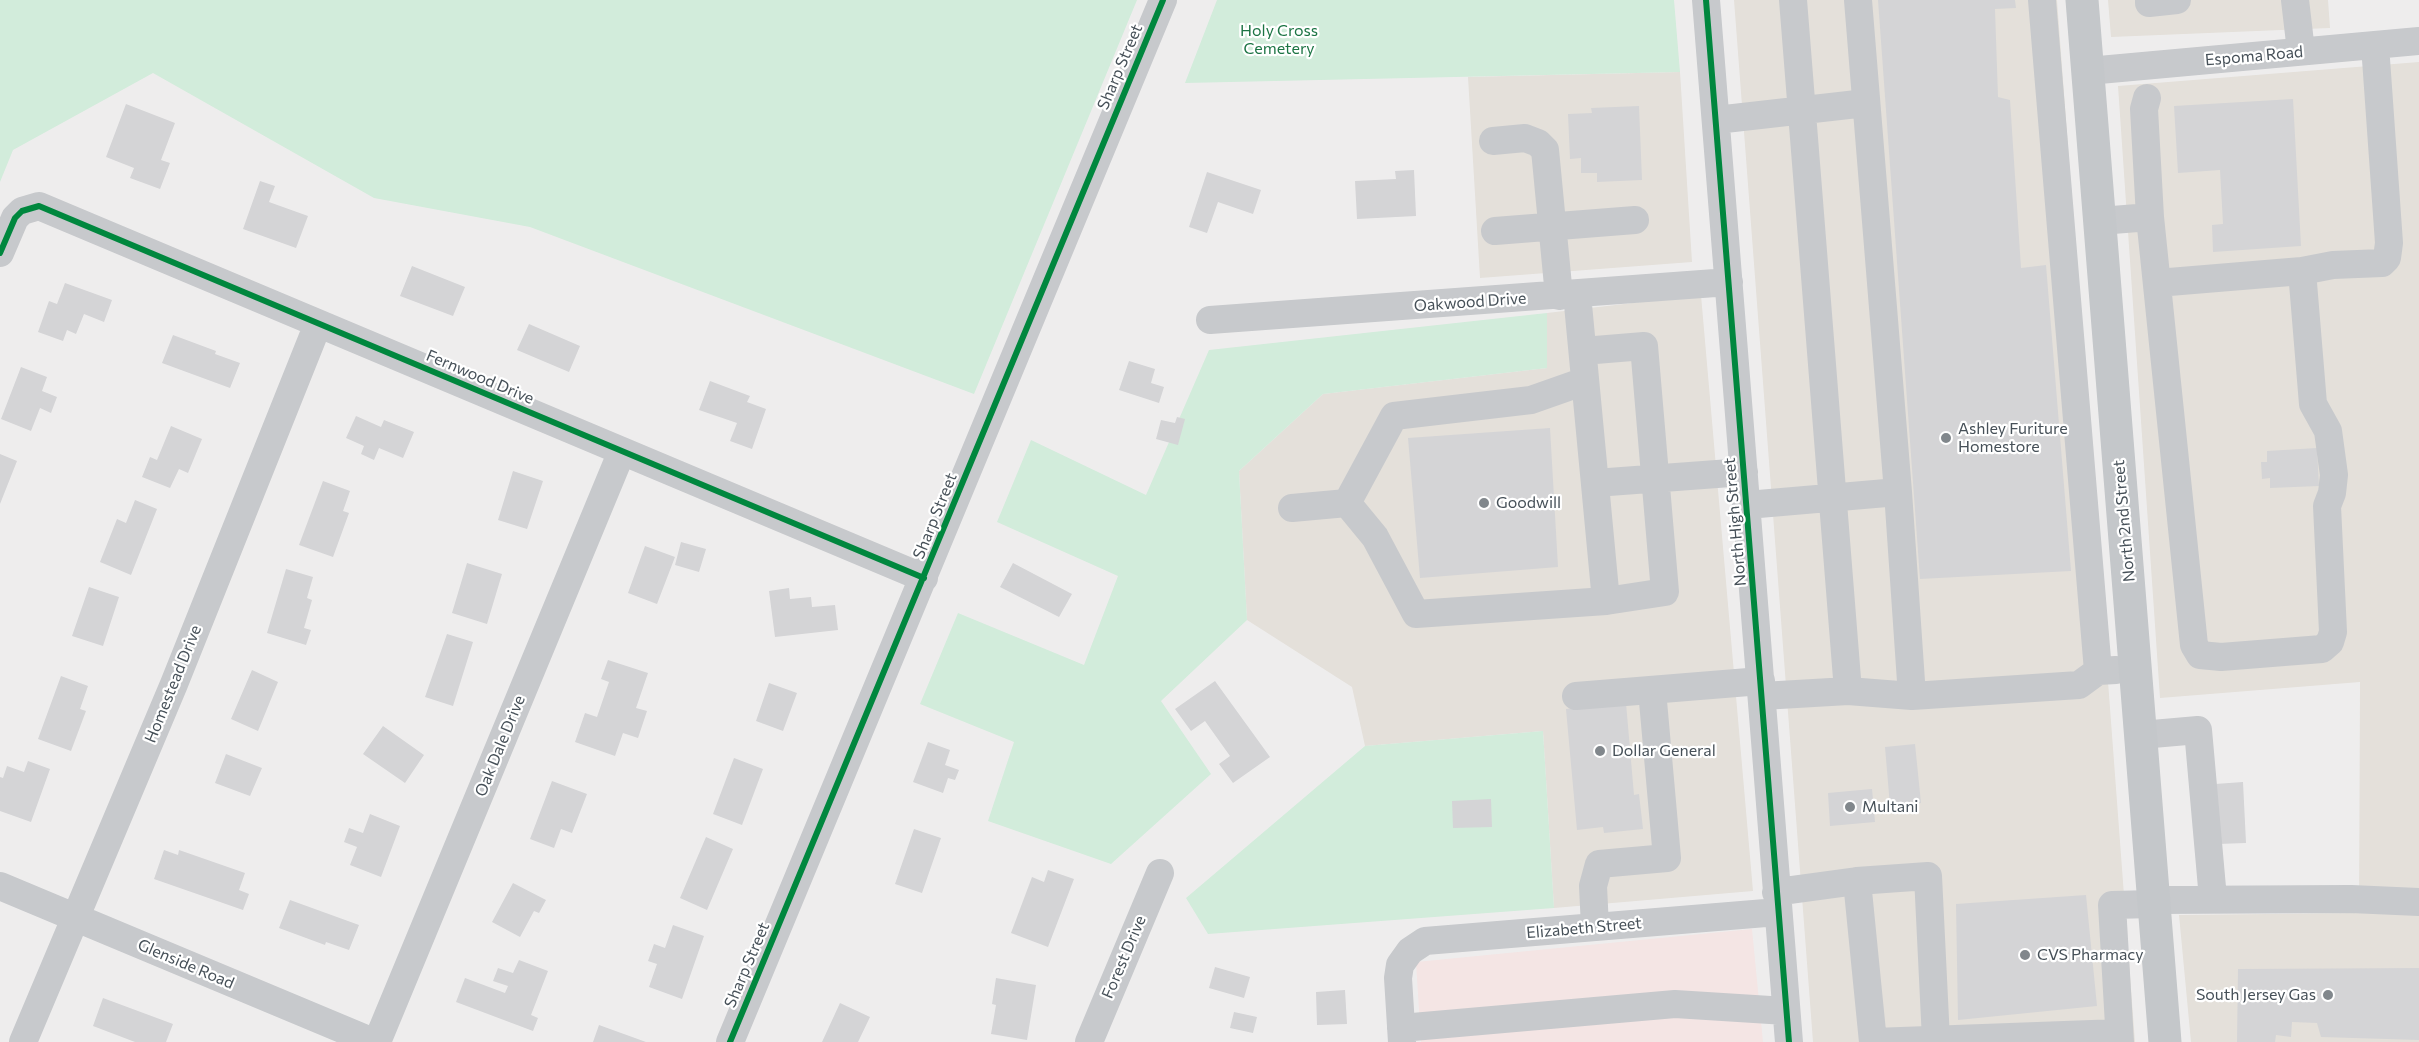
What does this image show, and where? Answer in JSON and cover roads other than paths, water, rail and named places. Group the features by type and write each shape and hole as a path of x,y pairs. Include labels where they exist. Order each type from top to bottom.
{"main road":[{"name":"North 2nd Street","path":"2082,0 2165,1042"}],"street":[{"name":"Sharp Street","path":"730,1042 1163,0"},
{"name":"North High Street","path":"1706,0 1789,1042"},
{"path":"1793,0 1848,691"},
{"path":"1858,0 1898,492 1912,696"},
{"path":"2042,0 2098,671"},
{"path":"2149,0 2149,3 2177,0"},
{"path":"2295,0 2301,51"},
{"name":"Espoma Road","path":"2088,70 2419,41"},
{"path":"2157,283 2382,263 2387,258 2389,243 2374,45"},
{"path":"2147,98 2144,109 2150,217 2194,645 2200,655 2222,657 2322,649 2330,642 2333,632 2327,506 2332,493 2334,475 2328,431 2313,404 2302,271"},
{"path":"1716,120 1802,109 1866,104"},
{"path":"2052,121 2091,119"},
{"path":"1493,141 1525,138 1538,143 1545,150 1552,225 1583,351 1606,601"},
{"name":"Fernwood Drive","path":"0,253 15,218 27,209 39,206 924,578"},
{"path":"2100,221 2150,217"},
{"path":"1495,231 1635,220"},
{"name":"Oakwood Drive","path":"1210,320 1729,282"},
{"name":"Homestead Drive","path":"23,1042 174,684 318,324"},
{"path":"1347,503 1375,537 1416,614 1606,601 1665,592 1644,346 1583,351"},
{"path":"1347,503 1394,416 1531,400 1585,381"},
{"name":"Oak Dale Drive","path":"377,1042 622,451"},
{"path":"1595,483 1744,472"},
{"path":"1747,505 1898,492"},
{"path":"1292,508 1347,503"},
{"path":"1576,696 1652,690 1761,689 1848,691 1912,696 2079,685 2098,671 2136,668"},
{"path":"1595,927 1593,886 1599,864 1666,858 1652,690"},
{"path":"2141,735 2198,729 2213,899"},
{"name":"Forest Drive","path":"1089,1042 1160,873"},
{"name":"Elizabeth Street","path":"1402,1035 1398,978 1400,965 1410,951 1425,941 1595,927 1777,902 1857,881 1928,876 1936,1040"},
{"path":"1857,881 1874,1042 2120,1037 2112,906 2213,899 2350,899 2419,902"},
{"name":"Glenside Road","path":"0,886 373,1042"},
{"path":"1402,1035 1675,1004 1786,1011"}],"place":[{"name":"Ashley Furiture Homestore","path":"1946,438"},
{"name":"Goodwill","path":"1484,503"},
{"name":"Dollar General","path":"1600,751"},
{"name":"Multani","path":"1850,807"},
{"name":"CVS Pharmacy","path":"2025,955"},
{"name":"South Jersey Gas","path":"2328,995"}],"park label":[{"name":"Holy Cross Cemetery","path":"1279,40"}]}
